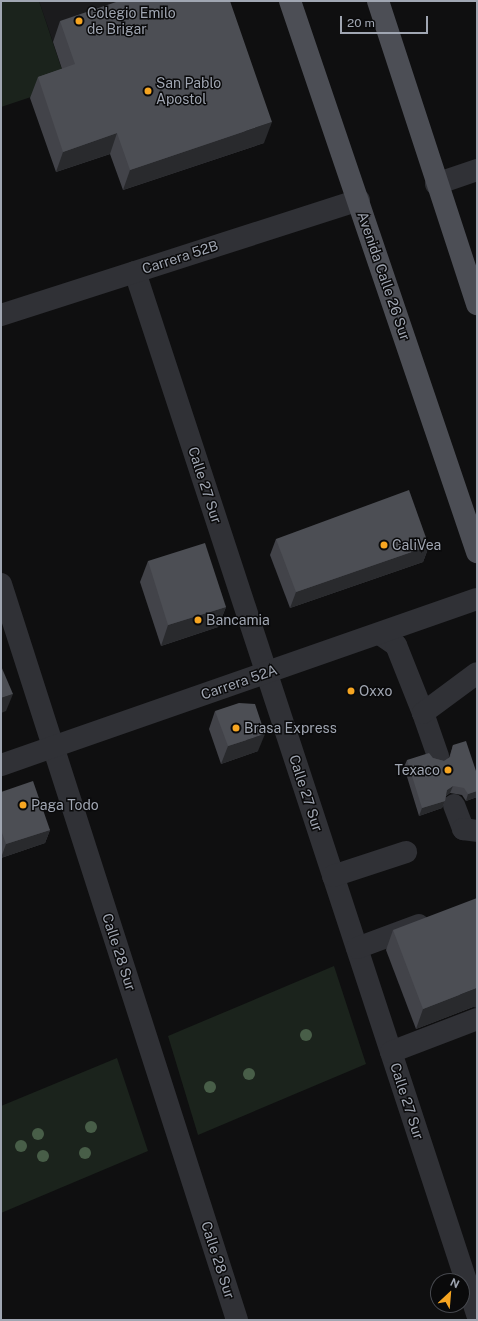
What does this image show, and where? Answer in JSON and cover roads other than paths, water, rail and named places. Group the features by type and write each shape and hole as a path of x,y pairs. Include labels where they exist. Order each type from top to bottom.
{"main road":[{"name":"Avenida Calle 26 Sur","path":"290,1 359,200 477,552"},
{"path":"378,1 436,184 477,304"}],"street":[{"path":"436,184 477,170"},
{"name":"Carrera 52B","path":"1,315 359,200"},
{"name":"Calle 27 Sur","path":"135,272 477,1314"},
{"name":"Calle 28 Sur","path":"1,584 237,1320"},
{"name":"Carrera 52A","path":"1,765 266,673 381,635 477,599"},
{"path":"381,635 396,645 438,756"},
{"path":"423,713 477,673"},
{"path":"454,805 463,829 477,831"},
{"path":"333,876 406,852"},
{"path":"357,948 442,917"},
{"path":"391,1052 477,1019"}],"place":[{"name":"Colegio Emilo de Brigar","path":"79,21"},
{"name":"San Pablo Apostol","path":"148,91"},
{"name":"CaliVea","path":"384,545"},
{"name":"Bancamia","path":"198,620"},
{"name":"Oxxo","path":"351,691"},
{"name":"Brasa Express","path":"236,728"},
{"name":"Texaco","path":"448,770"},
{"name":"Paga Todo","path":"23,805"}]}
